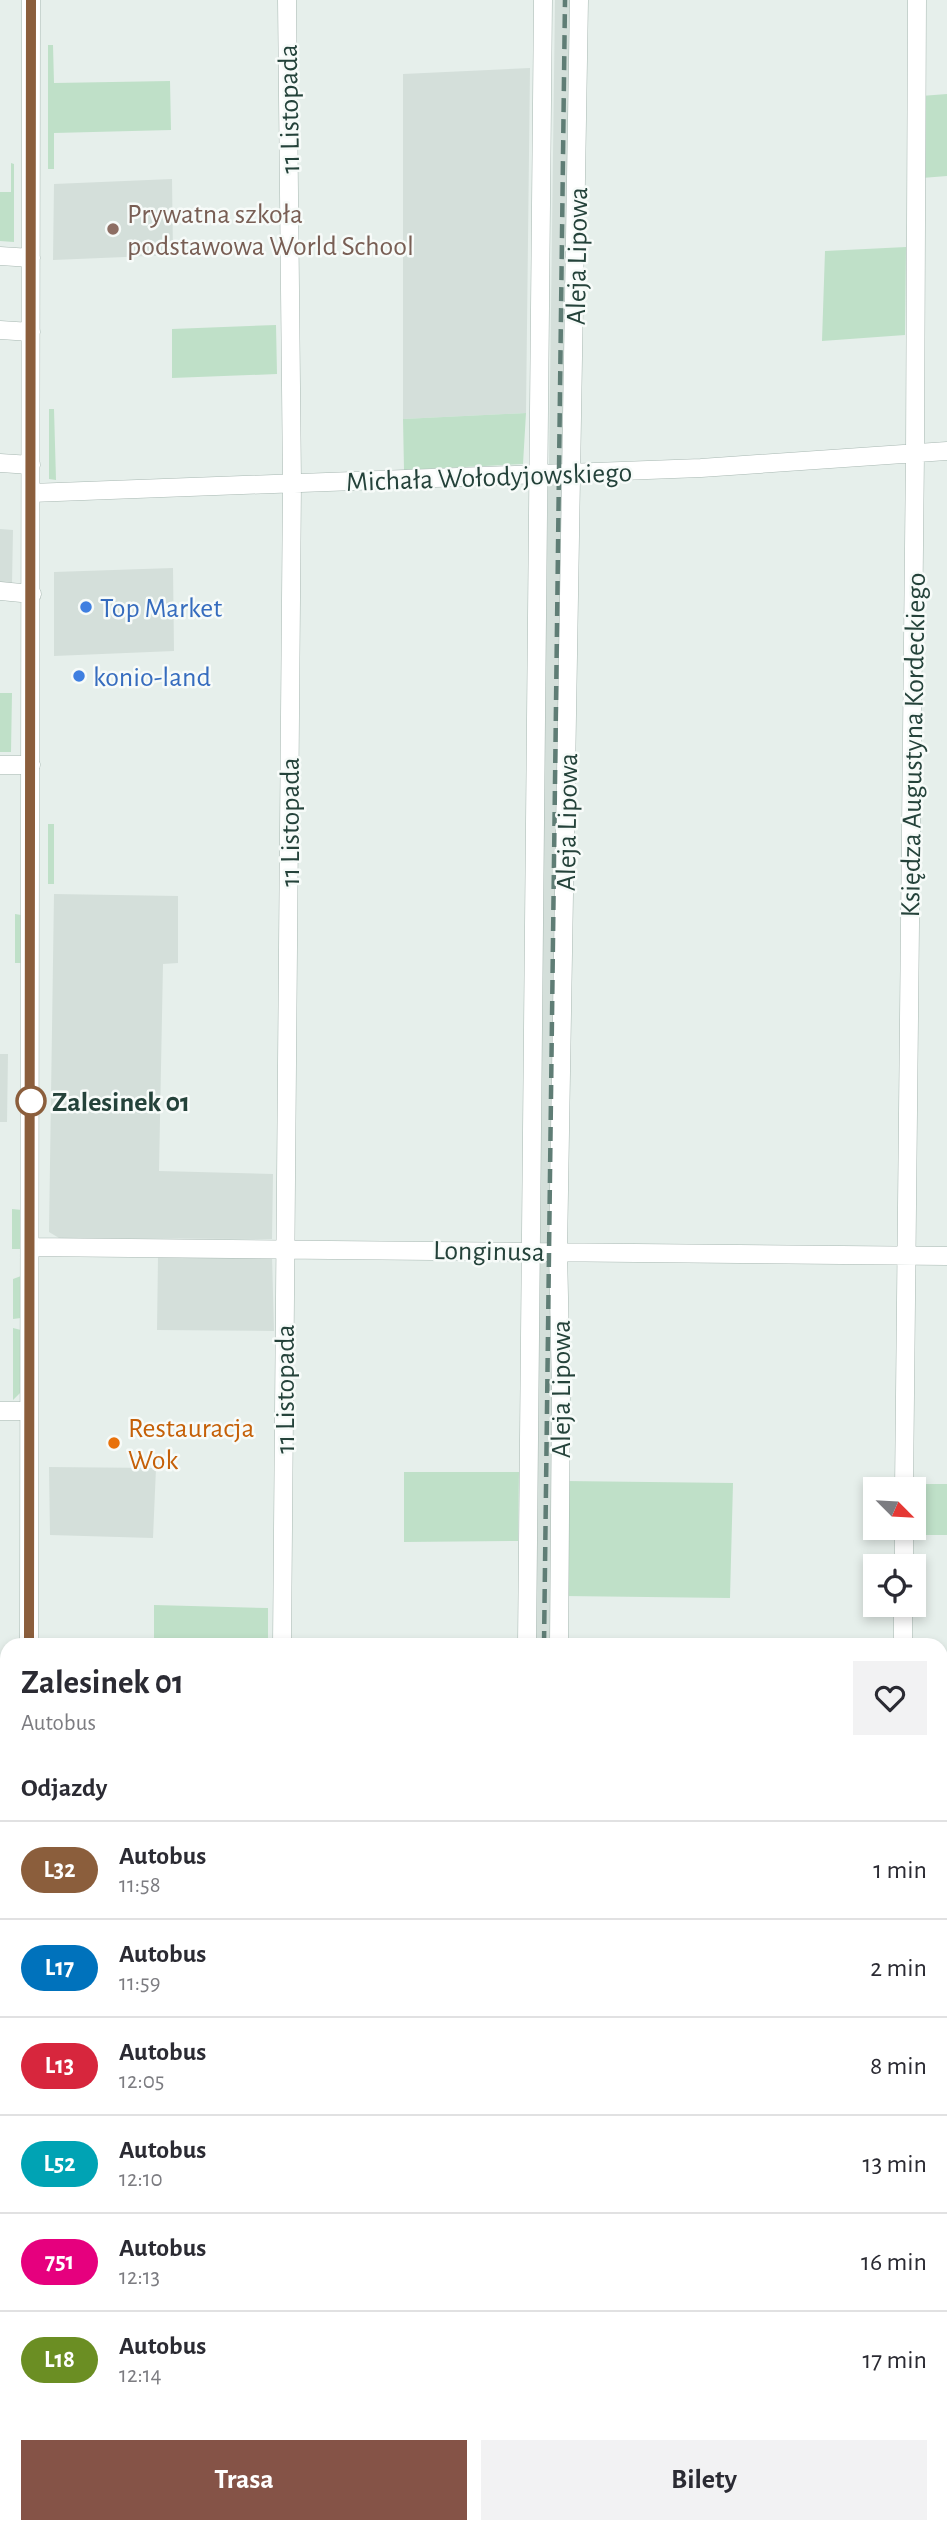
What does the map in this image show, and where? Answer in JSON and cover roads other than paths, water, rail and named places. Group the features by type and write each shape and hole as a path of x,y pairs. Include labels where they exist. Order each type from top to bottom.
{"street":[{"path":"29,1638 31,0"},
{"name":"11 Listopada","path":"282,1638 292,483 287,0"},
{"name":"Aleja Lipowa","path":"527,1638 543,0"},
{"name":"Aleja Lipowa","path":"559,1638 561,1389 558,1251 579,0"},
{"name":"Księdza Augustyna Kordeckiego","path":"904,1477 917,0"},
{"path":"0,256 31,258"},
{"path":"0,330 31,332"},
{"name":"Michała Wołodyjowskiego","path":"31,494 701,468 947,451"},
{"path":"0,463 31,465"},
{"path":"0,591 32,594"},
{"path":"0,765 31,765"},
{"name":"Longinusa","path":"30,1247 947,1256"},
{"path":"0,1411 29,1411"},
{"path":"903,1617 903,1638"}],"railway":[{"path":"544,1638 565,0"}],"place":[{"name":"Prywatna szkoła podstawowa World School","path":"113,229"},
{"name":"Top Market","path":"86,607"},
{"name":"konio-land","path":"79,676"},
{"name":"Zalesinek 01","path":"31,1101"},
{"name":"Restauracja Wok","path":"114,1443"}]}
